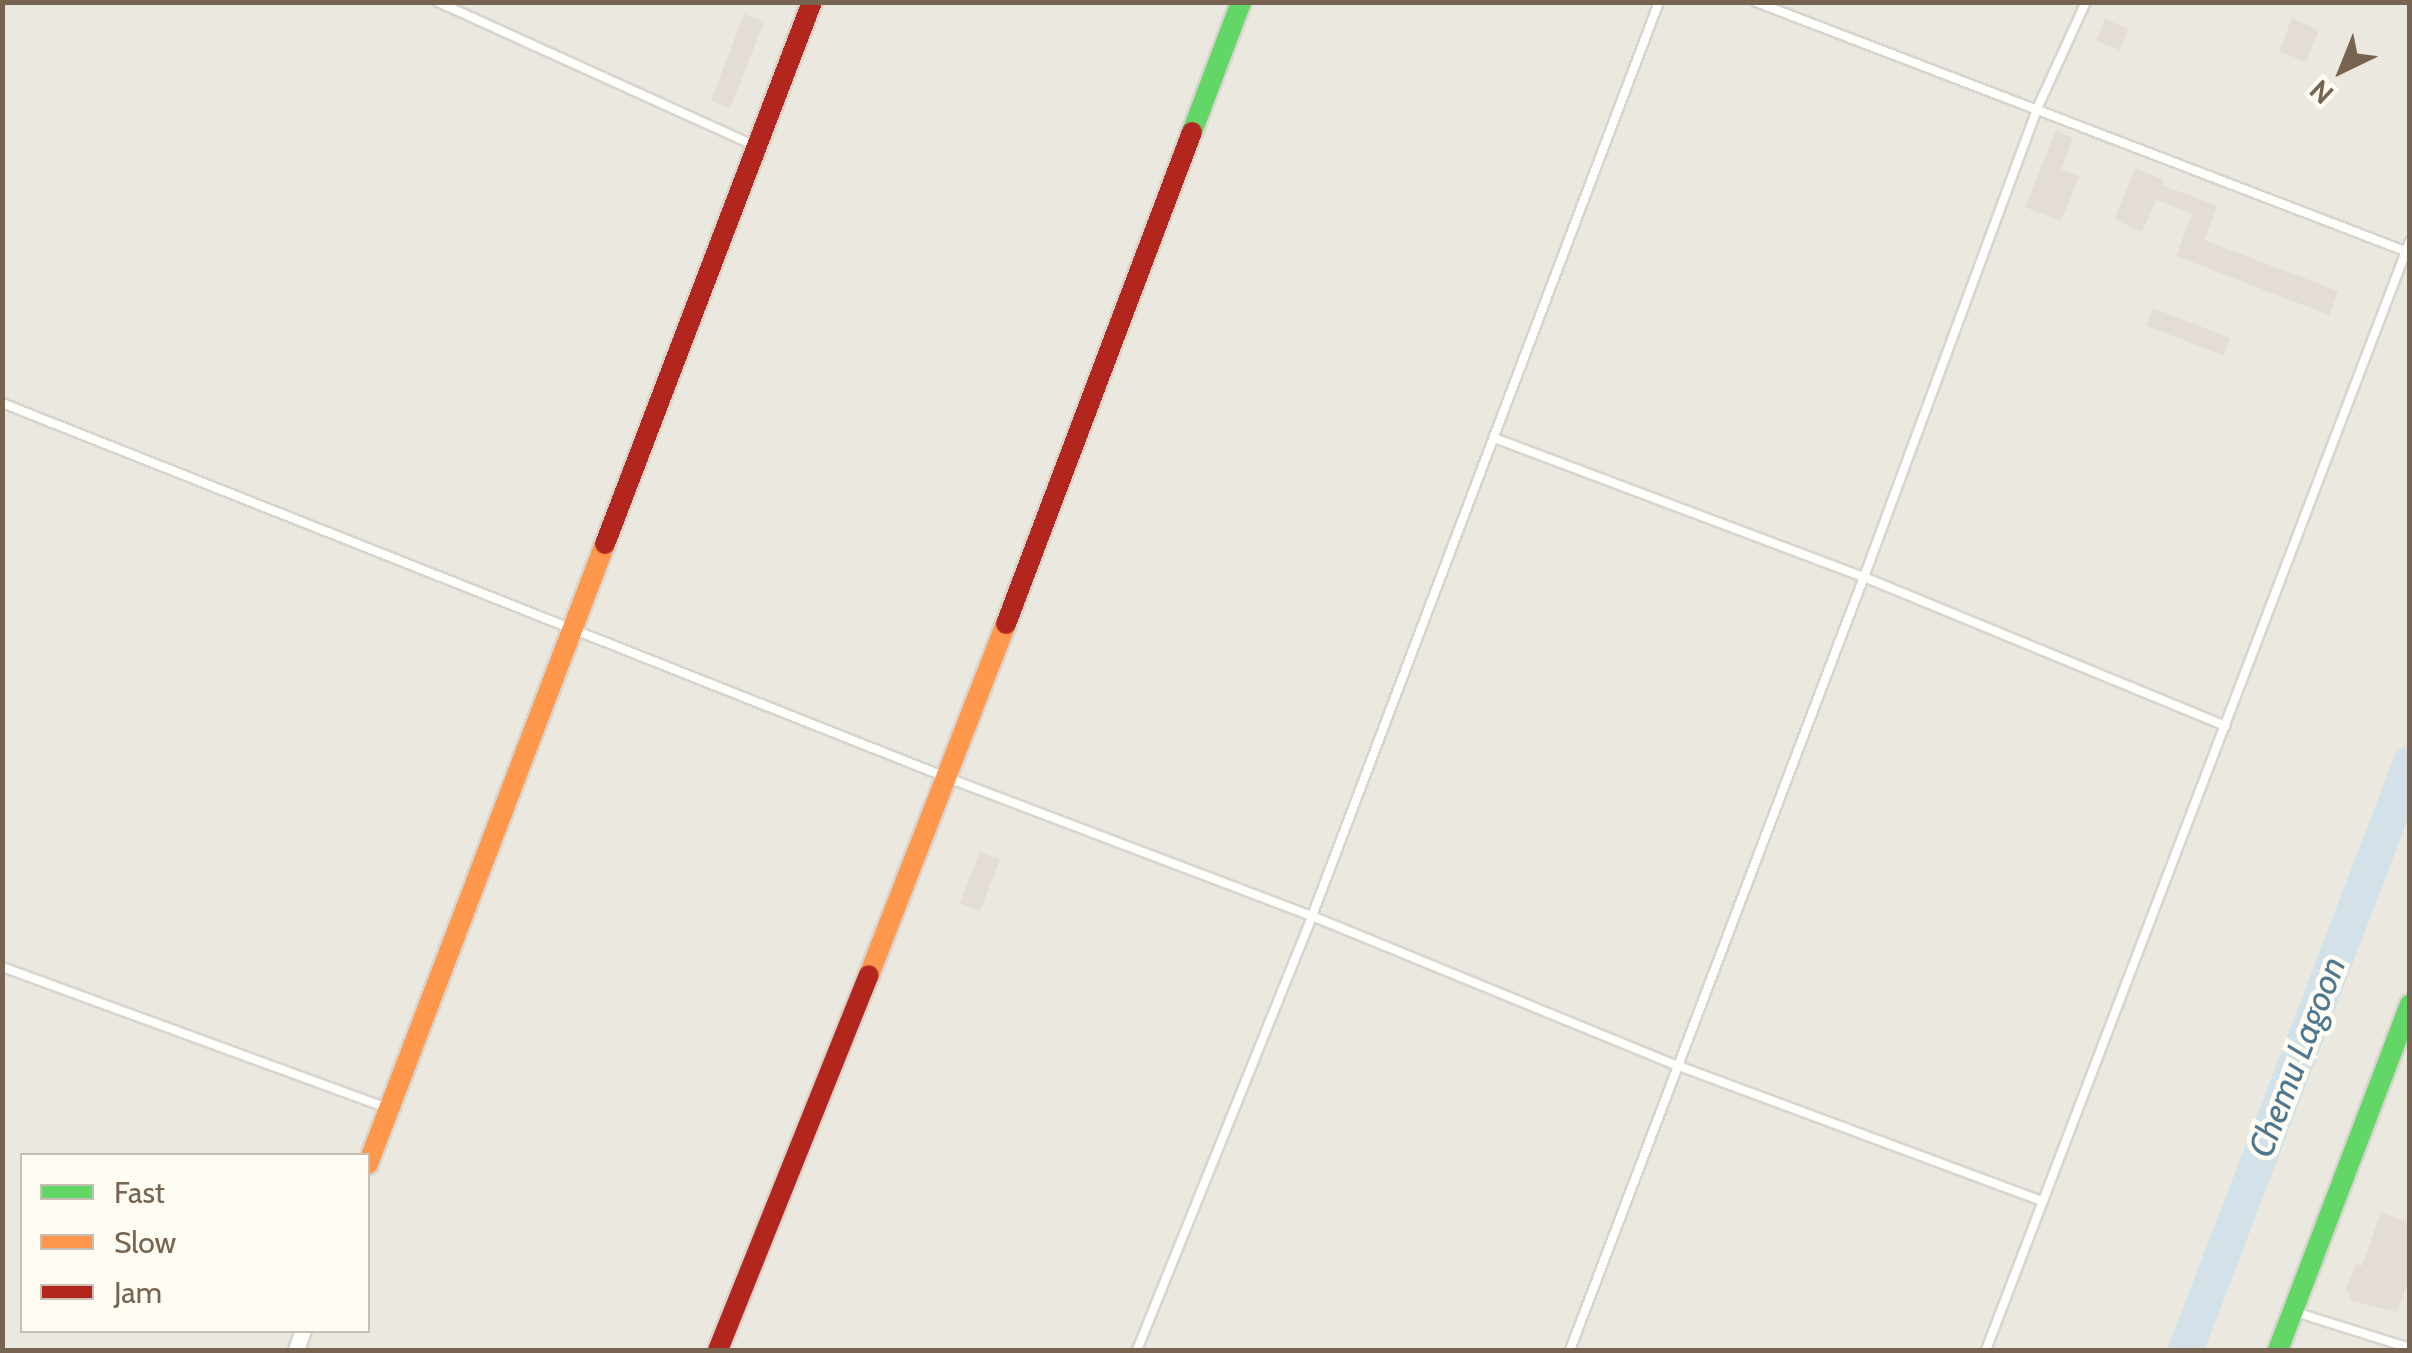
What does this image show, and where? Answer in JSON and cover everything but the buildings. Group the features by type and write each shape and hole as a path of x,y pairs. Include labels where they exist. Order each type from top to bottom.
{"street":[{"path":"370,1159 812,2"},
{"path":"718,1350 948,778 1240,2"},
{"path":"2278,1350 2410,1004"}],"lane":[{"path":"438,2 758,147"},
{"path":"1137,1350 1312,916 1660,2"},
{"path":"1756,2 2405,252"},
{"path":"1570,1350 1864,578 2036,111 2086,2"},
{"path":"1986,1350 2410,241"},
{"path":"2,403 948,778 1312,916 1676,1065 2041,1201"},
{"path":"1494,438 1864,578 2226,726"},
{"path":"2,967 389,1108"},
{"path":"2294,1311 2410,1348"}],"shaded area":[{"path":"3,3 2409,3 2409,1350 3,1350"}],"waterway":[{"name":"Chemu Lagoon","path":"2185,1350 2410,763"}],"traffic: fast":[{"path":"1192,132 1241,2"},
{"path":"2278,1350 2410,1004"}],"traffic: slow":[{"path":"370,1159 605,544"},
{"path":"869,975 1006,624"}],"traffic: jam":[{"path":"605,544 812,2"},
{"path":"1006,624 1192,132"},
{"path":"718,1350 869,975"}]}
